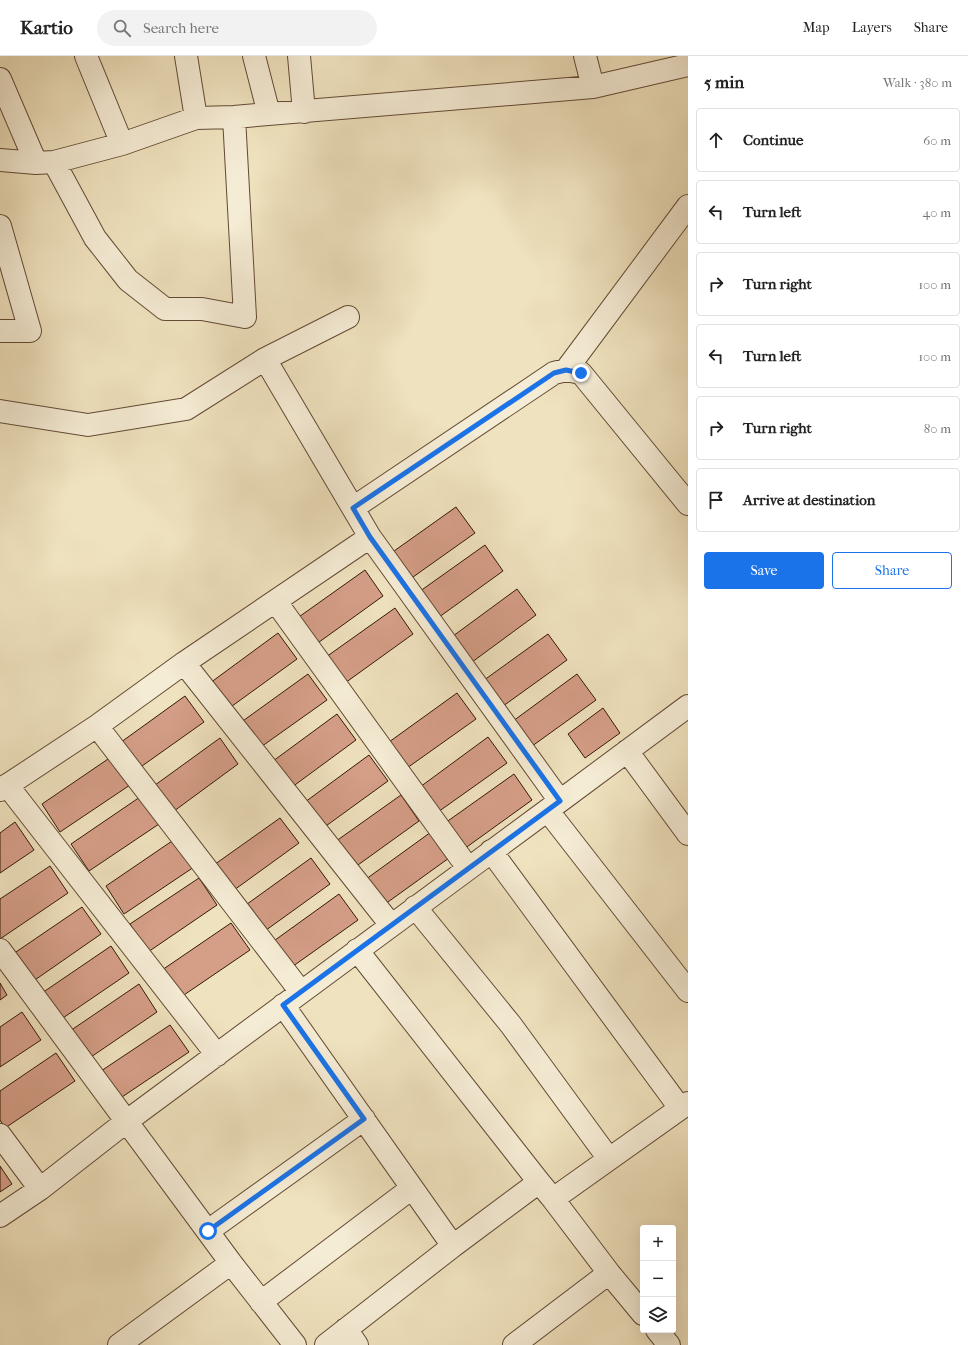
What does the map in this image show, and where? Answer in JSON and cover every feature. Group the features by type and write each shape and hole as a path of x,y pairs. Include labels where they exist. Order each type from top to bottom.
{"street":[{"path":"86,56 122,144"},
{"path":"186,56 196,118"},
{"path":"254,56 269,114"},
{"path":"300,56 304,112"},
{"path":"584,56 594,87"},
{"path":"0,160 45,162 122,144 196,118 234,118 594,87 688,65"},
{"path":"0,79 45,162 95,238 128,280 165,308 202,309 245,316 234,118"},
{"path":"566,370 688,206"},
{"path":"0,226 30,331 0,331"},
{"path":"0,411 88,425 186,409 265,359 348,318"},
{"path":"265,359 370,537 554,806 688,990"},
{"path":"353,508 554,373 566,370 581,373 688,504"},
{"path":"217,1055 3,788 97,726 184,663 370,537"},
{"path":"276,602 468,868"},
{"path":"184,663 391,925"},
{"path":"0,1216 40,1189 127,1120 688,706"},
{"path":"97,726 301,992"},
{"path":"627,751 688,834"},
{"path":"491,851 684,1106 553,1199"},
{"path":"415,907 511,1025 610,1159"},
{"path":"0,950 231,1262 296,1345"},
{"path":"357,950 553,1199 609,1274 640,1310"},
{"path":"283,1005 453,1246"},
{"path":"208,1231 364,1119"},
{"path":"0,1135 40,1189"},
{"path":"326,1345 351,1337 453,1246 539,1182"},
{"path":"261,1302 412,1188"},
{"path":"119,1345 231,1262"},
{"path":"514,1345 609,1274"},
{"path":"659,1333 669,1345"}],"building":[{"path":"456,507 475,533 406,582 387,556"},
{"path":"485,545 503,571 435,620 416,594"},
{"path":"365,570 383,596 315,645 296,619"},
{"path":"517,589 536,615 468,665 449,639"},
{"path":"395,608 413,634 345,683 326,657"},
{"path":"278,633 297,659 228,709 210,683"},
{"path":"548,634 567,660 499,709 480,683"},
{"path":"308,674 327,700 258,749 240,723"},
{"path":"577,674 596,700 528,749 509,724"},
{"path":"457,693 476,719 407,768 389,742"},
{"path":"185,696 204,722 135,771 117,745"},
{"path":"603,708 620,733 585,758 568,734"},
{"path":"337,714 356,740 288,790 269,764"},
{"path":"488,737 507,763 438,812 420,787"},
{"path":"220,738 238,764 170,814 151,788"},
{"path":"369,755 388,781 319,831 301,805"},
{"path":"111,757 130,785 60,832 42,804"},
{"path":"514,774 532,800 464,849 445,823"},
{"path":"401,795 419,821 351,870 332,844"},
{"path":"140,797 159,824 89,871 71,844"},
{"path":"280,818 299,843 230,893 211,867"},
{"path":"15,822 34,850 0,873 0,833"},
{"path":"431,832 449,858 381,907 362,882"},
{"path":"175,839 194,867 124,914 106,886"},
{"path":"311,858 330,884 262,933 243,907"},
{"path":"50,866 68,893 0,939 0,899"},
{"path":"199,878 217,905 148,952 130,924"},
{"path":"339,894 358,920 289,969 271,943"},
{"path":"82,907 101,934 32,982 13,954"},
{"path":"231,923 250,950 181,997 162,970"},
{"path":"111,946 129,973 60,1020 42,993"},
{"path":"0,983 7,995 0,1000"},
{"path":"139,984 157,1012 88,1059 70,1031"},
{"path":"22,1012 41,1040 0,1067 0,1027"},
{"path":"170,1025 189,1052 119,1099 101,1071"},
{"path":"56,1053 75,1081 5,1128 0,1120 0,1091"},
{"path":"0,1166 12,1184 0,1192"}],"route":[{"path":"208,1231 364,1119 283,1005 560,801 370,537 353,508 554,373 566,370 581,373"}]}
